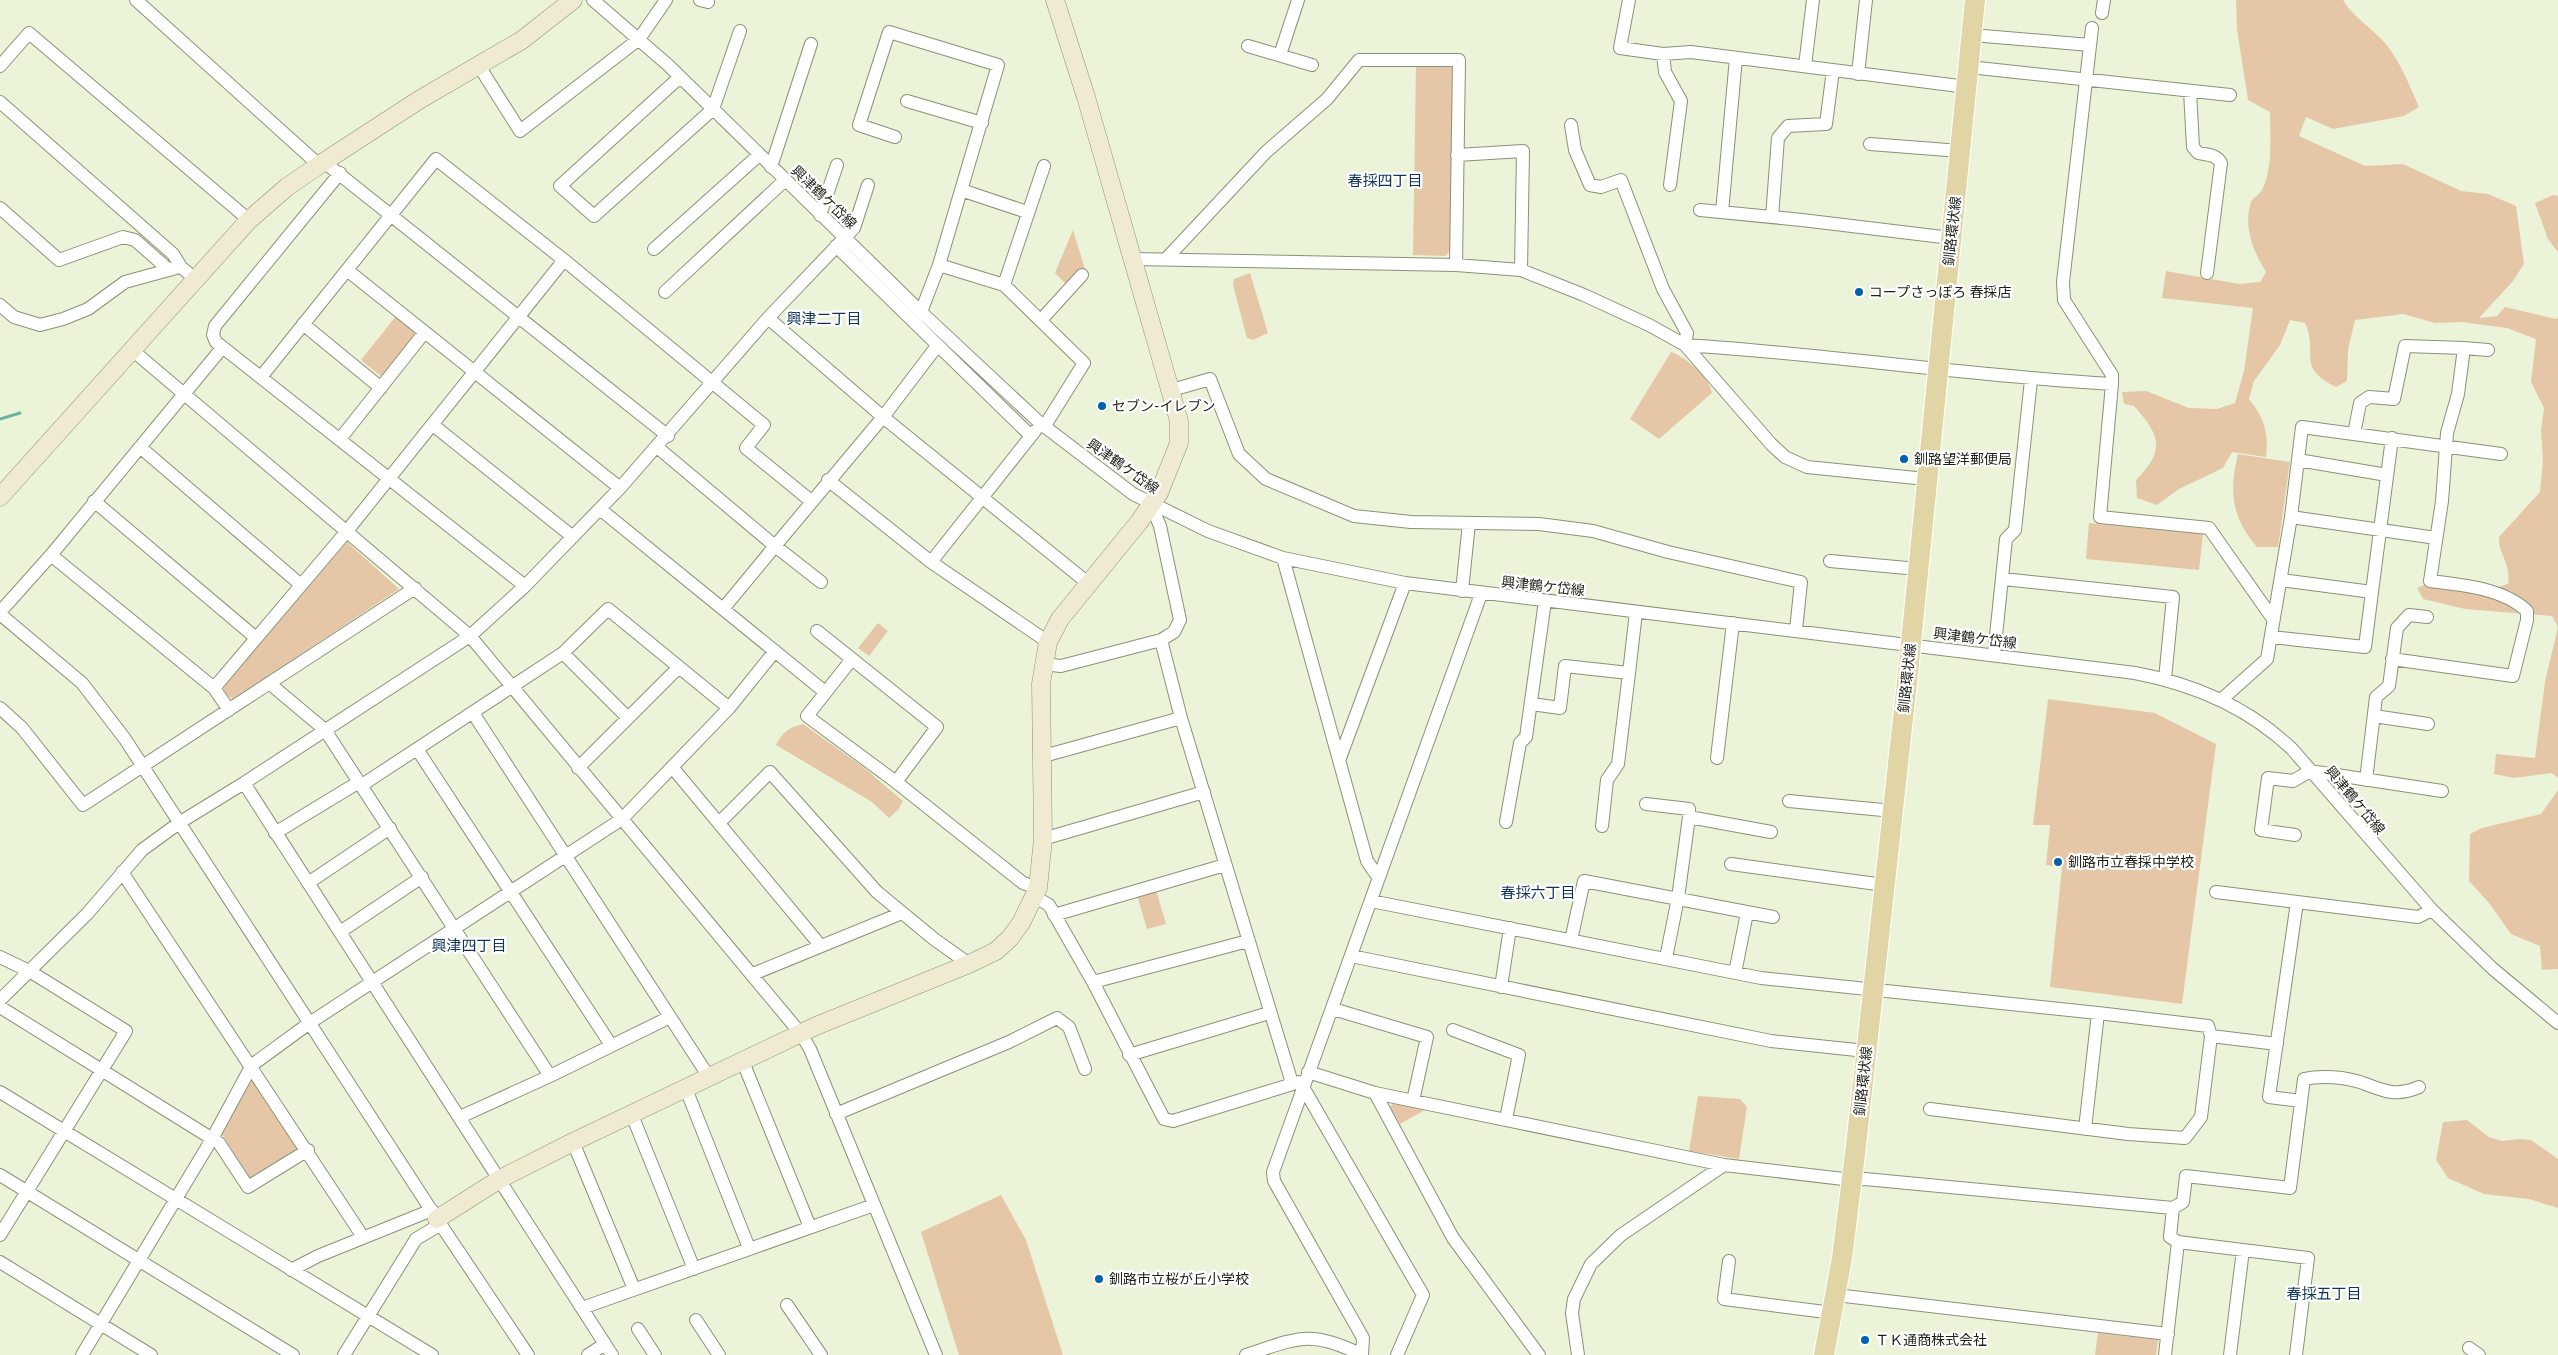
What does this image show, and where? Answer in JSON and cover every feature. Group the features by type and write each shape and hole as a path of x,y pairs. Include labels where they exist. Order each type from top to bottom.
{"main road":[{"name":"釧路環状線","path":"1824,1355 1834,1304 1852,1180 1893,811 1975,0"}],"street":[{"path":"136,0 322,163 340,173 518,319 668,436"},
{"path":"0,497 194,278 249,220 287,187 419,100 522,40 574,0"},
{"name":"興津鶴ケ岱線","path":"593,0 680,77 760,155 820,215 840,242 921,312 1042,425 1133,494 1151,505 1208,531 1283,558 1406,583 1481,594 1796,630 1910,646 2135,673 2165,679 2221,700 2275,733 2432,910 2492,968 2558,1023"},
{"path":"479,66 520,131 639,39 666,0"},
{"path":"344,1355 416,1239 437,1218 500,1179 709,1077 801,1034 969,964 996,950 1010,938 1021,924 1036,893 1043,840 1040,757 1043,664 1048,642 1060,619 1151,505 1166,478 1179,443 1179,421 1172,390 1086,97 1055,0"},
{"path":"1280,56 1298,0"},
{"path":"1629,0 1620,48 1663,54 1691,52 1858,74 2085,79 2230,95"},
{"path":"1805,66 1813,0"},
{"path":"1858,74 1866,0"},
{"path":"2092,28 2063,291 2064,300 2112,375 2100,518 2209,528 2273,619"},
{"path":"680,77 560,186 594,216 713,109 740,31"},
{"path":"894,137 860,125 890,32 998,65 939,265 921,312"},
{"path":"0,66 29,33 249,220"},
{"path":"1972,35 2090,45"},
{"path":"771,167 811,44"},
{"path":"1248,46 1312,65"},
{"path":"1663,54 1665,72 1681,101 1670,185"},
{"path":"1722,212 1736,58"},
{"path":"1166,259 1266,152 1328,99 1359,60 1459,60 1456,265"},
{"path":"1772,217 1778,138 1788,126 1826,124 1833,70"},
{"path":"2190,92 2193,147 2198,153 2218,158 2221,163 2207,273"},
{"path":"908,101 982,123"},
{"path":"0,102 173,254 181,266 194,278"},
{"path":"1571,125 1575,150 1590,185 1601,187 1621,180 1663,289 1688,333 1685,345"},
{"path":"1870,144 1960,152"},
{"path":"1457,155 1523,151 1521,270"},
{"path":"654,249 760,155"},
{"path":"261,377 436,159 564,260 764,425 746,448 811,501"},
{"path":"820,215 837,165"},
{"path":"1004,285 1044,166"},
{"path":"340,173 215,326 213,334 216,342 525,586"},
{"path":"665,292 785,180"},
{"path":"0,1000 31,972 87,914 142,850 179,822 244,783 470,636 525,586 668,436 768,318 854,228 868,185"},
{"path":"961,190 1027,212"},
{"path":"0,208 59,260 123,237 135,240 168,270"},
{"path":"1700,210 1951,238"},
{"path":"840,242 938,346 1031,436"},
{"path":"1132,259 1456,265 1521,270 1584,295 1649,325 1685,345 1770,444 1785,457 1808,467 1926,479"},
{"path":"214,688 347,531 564,260"},
{"path":"931,562 1031,436 1042,425 1084,364 1004,285 939,265"},
{"path":"0,305 14,317 40,325 63,320 88,309 125,282 181,266"},
{"path":"347,270 620,488"},
{"path":"1041,320 1082,276"},
{"path":"768,318 883,417 1089,584"},
{"path":"303,324 381,388"},
{"path":"340,439 424,333"},
{"path":"1685,345 1765,350 2031,380 2112,384"},
{"path":"723,609 828,480 883,417 938,346"},
{"path":"2354,434 2360,403 2369,396 2394,399 2405,346 2488,350"},
{"path":"222,348 51,555 0,613 82,683 107,713 144,766 528,1355"},
{"path":"2392,659 2513,676 2527,620 2527,611 2520,604 2477,588 2430,581 2442,501 2445,448 2458,394 2464,348"},
{"path":"131,349 470,636 578,768 753,974 801,1034 810,1049 936,1355"},
{"path":"1172,390 1210,380 1238,454 1266,479 1354,516 1383,520 1539,524 1593,530 1668,552 1800,582 1796,630"},
{"path":"1994,656 2006,539 2015,530 2031,380"},
{"path":"432,425 573,537"},
{"path":"2221,700 2267,659 2291,517 2302,427 2392,438 2445,448 2501,454"},
{"path":"2272,637 2365,646 2392,438"},
{"path":"140,447 301,585"},
{"path":"657,447 821,582"},
{"path":"2298,460 2387,475"},
{"path":"828,480 931,562 1048,642"},
{"path":"94,501 256,638"},
{"path":"1043,664 1061,666 1161,640 1174,632 1180,620 1160,526 1151,505"},
{"path":"600,509 825,692"},
{"path":"2291,517 2436,538"},
{"path":"1462,591 1469,523"},
{"path":"51,555 214,688 229,710"},
{"path":"1283,558 1368,861 1378,877"},
{"path":"1830,561 1918,569"},
{"path":"2003,579 2173,597 2165,679"},
{"path":"2281,580 2372,592"},
{"path":"1340,758 1406,583"},
{"path":"0,708 22,728 83,805 415,588"},
{"path":"1246,1355 1304,1337 1344,1346 1362,1355 1363,1338 1274,1182 1274,1172 1302,1081 1333,1009 1378,877 1481,594"},
{"path":"1506,822 1520,743 1526,737 1532,704 1545,601"},
{"path":"275,833 417,749 513,688 563,653 608,609 729,708"},
{"path":"1602,826 1607,780 1618,764 1636,612"},
{"path":"2366,780 2376,697 2389,686 2397,628 2409,615 2427,617"},
{"path":"1717,758 1733,623"},
{"path":"816,631 937,727 896,782"},
{"path":"1161,640 1181,718 1269,1013 1302,1081 1423,1295 1397,1355"},
{"path":"82,1355 212,1139 252,1065 311,1022 622,819 729,708 776,651"},
{"path":"563,653 628,718"},
{"path":"852,659 807,716 896,782 1036,893 1048,905 1093,982 1129,1055 1164,1119 1173,1121 1302,1081 1375,1093 1506,1119 1724,1165 1852,1180 1864,1179 2173,1208 2183,1202 2186,1176 2290,1188 2304,1079 2316,1076 2361,1082 2382,1092 2394,1094 2419,1087"},
{"path":"1532,704 1560,708 1565,666 1629,673"},
{"path":"578,768 678,668"},
{"path":"269,683 325,730 550,1076"},
{"path":"473,714 567,855 709,1077"},
{"path":"2374,716 2428,724"},
{"path":"1040,757 1181,718"},
{"path":"417,749 611,1045"},
{"path":"672,767 820,945"},
{"path":"2295,836 2261,830 2268,778 2293,781 2310,771 2442,791"},
{"path":"718,823 770,772 878,892 902,913 969,964"},
{"path":"244,783 275,833 374,981 612,1355"},
{"path":"1043,840 1204,792"},
{"path":"1790,800 1893,811"},
{"path":"1646,804 1689,809 1678,898 1666,958"},
{"path":"1689,817 1771,832"},
{"path":"308,883 390,828"},
{"path":"1731,864 1884,885"},
{"path":"1054,915 1225,865"},
{"path":"122,872 252,1065 363,1237"},
{"path":"340,932 422,878"},
{"path":"1571,940 1584,881 1773,917"},
{"path":"2216,892 2418,917 2432,910"},
{"path":"1371,901 1761,978 2208,1026 2211,1036 2201,1117 2185,1138 2084,1129 1930,1109"},
{"path":"2297,902 2269,1097 2301,1101"},
{"path":"753,974 902,913"},
{"path":"1735,972 1747,913"},
{"path":"1501,987 1510,928"},
{"path":"1093,982 1248,940"},
{"path":"1351,956 1771,1041 1866,1050"},
{"path":"0,957 31,972 126,1032 0,1235"},
{"path":"0,1007 219,1143 248,1187 308,1150"},
{"path":"1333,1009 1427,1037 1413,1101"},
{"path":"1129,1055 1269,1013"},
{"path":"2084,1129 2098,1013"},
{"path":"460,1117 550,1076 670,1017"},
{"path":"836,1114 1009,1042 1056,1018 1069,1027 1085,1069"},
{"path":"1453,1030 1519,1055 1506,1119"},
{"path":"2211,1036 2277,1044"},
{"path":"743,1062 810,1227"},
{"path":"686,1089 749,1248"},
{"path":"0,1092 432,1355"},
{"path":"1375,1093 1454,1238 1539,1355"},
{"path":"632,1115 694,1270"},
{"path":"573,1142 634,1289"},
{"path":"1578,1355 1572,1313 1574,1299 1591,1264 1621,1235 1724,1165"},
{"path":"0,1175 293,1355"},
{"path":"582,1308 874,1205"},
{"path":"2173,1208 2170,1237 2178,1242 2308,1258 2296,1355"},
{"path":"291,1270 363,1237 437,1218"},
{"path":"2165,1355 2178,1242"},
{"path":"2230,1355 2243,1250"},
{"path":"1730,1260 1724,1300 1834,1304 2168,1334"},
{"path":"0,1262 151,1355"},
{"path":"787,1305 820,1355"},
{"path":"696,1320 719,1355"},
{"path":"638,1329 655,1355"},
{"path":"588,1355 605,1344"}],"shaded area":[{"path":"2236,0 2343,0 2351,11 2387,45 2403,71 2419,107 2404,116 2333,129 2306,117 2299,136 2365,166 2403,164 2461,191 2488,194 2516,206 2524,264 2513,281 2479,318 2497,316 2505,307 2556,319 2558,317 2558,627 2552,616 2465,609 2423,599 2417,588 2426,584 2475,594 2508,584 2508,570 2499,537 2540,492 2543,461 2541,430 2544,408 2531,382 2536,339 2507,328 2462,322 2435,323 2403,314 2355,320 2348,350 2347,381 2336,387 2323,380 2312,366 2309,334 2305,323 2290,320 2280,345 2254,381 2249,399 2262,419 2267,441 2266,457 2232,452 2223,468 2179,489 2157,505 2137,498 2136,480 2152,460 2156,443 2154,434 2143,416 2134,406 2124,404 2122,392 2146,391 2189,408 2217,409 2235,403 2244,371 2253,308 2162,298 2166,271 2239,284 2260,282 2266,272 2253,247 2248,221 2251,202 2262,190 2268,170 2270,112 2248,100 2237,29"},
{"path":"1416,64 1448,64 1453,69 1450,251 1445,256 1413,255"},
{"path":"2553,195 2558,196 2558,252 2548,239 2535,203"},
{"path":"1073,230 1085,269 1068,286 1055,273"},
{"path":"1250,273 1268,333 1253,340 1247,338 1233,285 1234,279"},
{"path":"396,316 417,333 382,377 361,360"},
{"path":"1671,352 1683,358 1702,374 1712,393 1659,439 1630,419"},
{"path":"2238,454 2290,462 2278,547 2257,547 2248,536 2237,514 2233,492"},
{"path":"2089,523 2203,534 2199,570 2086,559"},
{"path":"347,542 399,589 233,699 226,695 223,687"},
{"path":"878,623 888,631 869,656 858,648"},
{"path":"2558,627 2558,778 2552,773 2514,778 2494,774 2496,754 2535,758 2545,682"},
{"path":"2048,699 2155,713 2216,744 2182,1004 2050,987 2062,867 2046,865 2050,825 2033,825"},
{"path":"803,724 863,767 903,801 898,810 889,818 872,802 776,745 787,731"},
{"path":"2558,790 2558,969 2542,970 2540,946 2511,934 2489,903 2469,881 2470,834 2482,828 2541,814"},
{"path":"1156,890 1166,924 1147,929 1137,895"},
{"path":"257,1081 300,1148 250,1180 220,1131 249,1082"},
{"path":"1698,1096 1740,1099 1747,1107 1739,1159 1689,1151"},
{"path":"1395,1101 1423,1106 1425,1110 1400,1124 1390,1107"},
{"path":"2467,1120 2489,1137 2502,1141 2531,1140 2558,1159 2558,1208 2529,1199 2484,1194 2448,1178 2436,1160 2443,1122"},
{"path":"1001,1195 1026,1240 1063,1355 959,1355 921,1232"},
{"path":"2098,1333 2158,1340 2156,1355 2095,1355"}],"waterway":[{"path":"0,419 20,413"}],"place":[{"name":"コープさっぽろ 春採店","path":"1859,292"},
{"name":"セブン-イレブン","path":"1102,406"},
{"name":"釧路望洋郵便局","path":"1904,459"},
{"name":"釧路市立春採中学校","path":"2058,862"},
{"name":"釧路市立桜が丘小学校","path":"1099,1279"},
{"name":"ＴＫ通商株式会社","path":"1865,1340"}],"district":[{"name":"春採四丁目","path":"1385,181"},
{"name":"興津二丁目","path":"824,319"},
{"name":"春採六丁目","path":"1538,893"},
{"name":"興津四丁目","path":"469,946"},
{"name":"春採五丁目","path":"2324,1294"}]}
